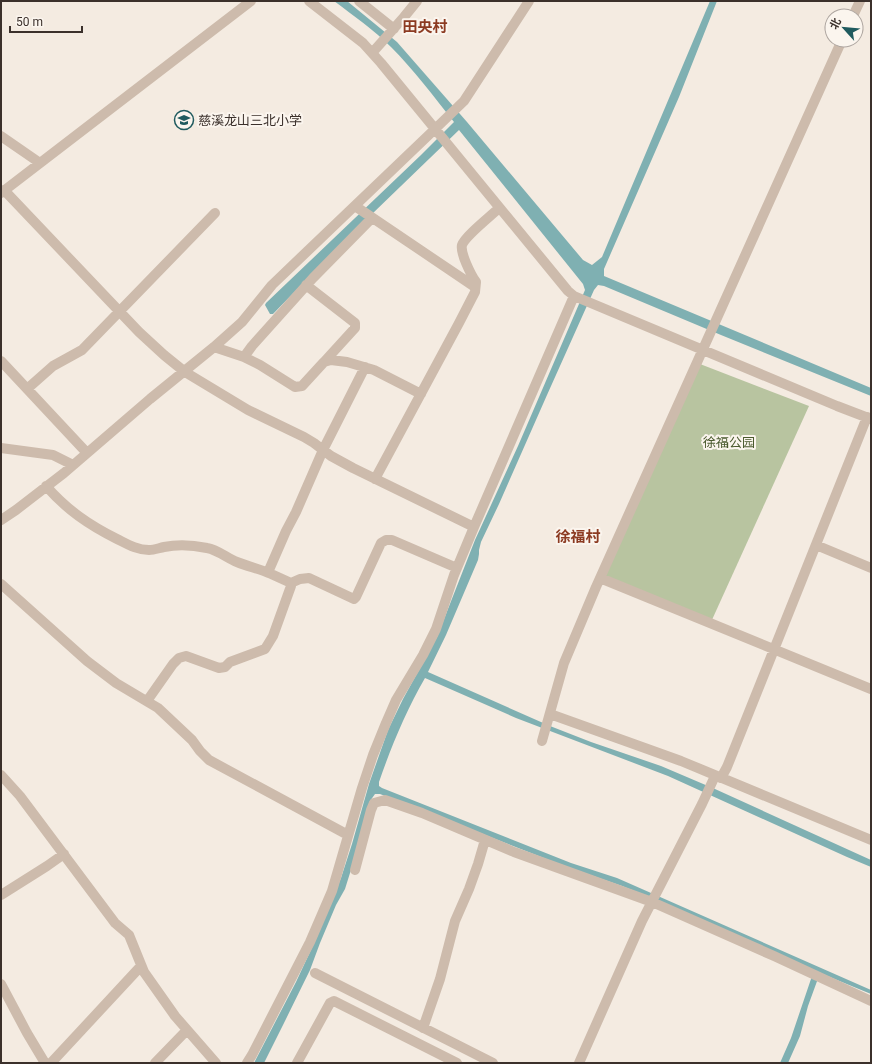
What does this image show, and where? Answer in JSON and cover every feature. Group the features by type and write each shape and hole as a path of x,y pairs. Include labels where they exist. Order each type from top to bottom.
{"street":[{"path":"250,1 3,191 120,312 164,355 185,372 248,410 304,438 331,456 374,479 474,527"},
{"path":"309,1 363,43 372,53 499,208 568,291 574,296 836,406 869,418 816,545 727,767 718,777 702,804 652,902 579,1063"},
{"path":"358,1 394,29"},
{"path":"372,53 417,1"},
{"path":"1,520 73,465 150,399 185,372 242,322 272,284 464,101 529,1"},
{"path":"542,741 564,663 600,578 838,48"},
{"path":"1,136 40,163"},
{"path":"355,206 475,287"},
{"path":"374,479 475,292 476,282 462,250 462,244 499,208"},
{"path":"27,389 53,366 82,350 215,213"},
{"path":"244,357 306,285 372,218"},
{"path":"214,347 244,357 260,365 295,387 302,386 355,328 355,323 306,285"},
{"path":"247,1063 282,999 310,942 332,891 371,761 386,723 396,700 423,655 436,629 457,568 574,296"},
{"path":"324,362 331,360 347,362 374,370 421,394"},
{"path":"2,366 27,389 87,453"},
{"path":"269,572 323,450 366,368"},
{"path":"1,448 53,455 73,465"},
{"path":"46,486 62,504 96,529 129,545 141,549 151,550 187,545 208,548 237,562 269,572 291,583 309,578 354,599 381,543 386,540 392,540 457,568"},
{"path":"816,545 871,568"},
{"path":"600,578 871,689"},
{"path":"147,701 173,664 179,658 186,656 219,668 225,667 230,662 265,649 273,636 291,583"},
{"path":"1,584 87,661 116,683 158,708 192,740 209,760 348,835"},
{"path":"550,714 681,761 871,840"},
{"path":"1,775 20,796 116,923 129,935 144,972 175,1016 216,1063"},
{"path":"355,870 374,803 385,800 422,813 514,852 652,902 871,1001"},
{"path":"423,1028 440,979 455,921 469,889 485,840"},
{"path":"1,895 64,854"},
{"path":"51,1063 141,966"},
{"path":"315,973 493,1063"},
{"path":"1,984 45,1063"},
{"path":"297,1063 330,1003 334,1002 458,1063"},
{"path":"156,1063 187,1030"}],"green space":[{"name":"徐福公园","path":"700,364 809,406 711,622 604,577"}],"water":[{"path":"334,1 347,1 397,42 467,122 583,260 592,265 602,257 710,1 717,1 679,97 604,269 604,276 871,388 871,396 604,286 598,285 594,290 481,542 478,560 446,635 428,672 550,726 661,766 715,789 871,860 871,867 668,776 516,718 425,678 399,729 379,782 379,786 571,863 617,878 871,990 871,994 820,973 808,1006 800,1036 788,1063 780,1063 791,1038 812,976 669,905 622,886 564,866 380,794 375,794 370,801 345,889 336,905 310,970 264,1063 254,1063 296,982 316,939 341,878 369,784 388,730 437,637 475,540 518,446 585,290 583,284 459,130 343,242 273,314 270,314 265,305 266,303 454,122 416,74 391,47 371,29"}],"place":[{"name":"慈溪龙山三北小学","path":"184,120"}],"district":[{"name":"田央村","path":"425,27"},
{"name":"徐福村","path":"578,537"}]}
